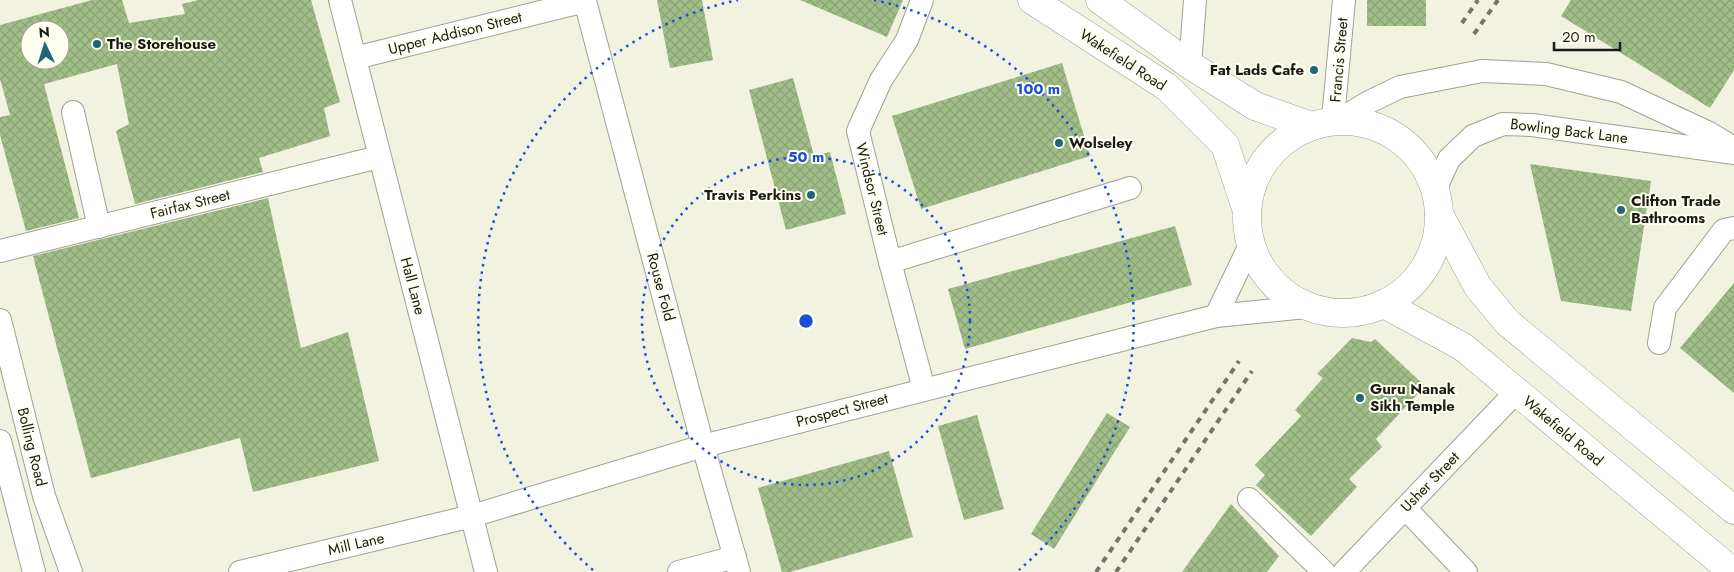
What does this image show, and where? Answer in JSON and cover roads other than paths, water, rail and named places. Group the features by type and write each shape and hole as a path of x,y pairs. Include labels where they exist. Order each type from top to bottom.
{"main road":[{"name":"Wakefield Road","path":"1032,0 1167,87 1225,145 1246,208"},
{"path":"1100,0 1190,65 1255,106 1328,121 1363,122 1391,133 1420,158 1437,202 1478,287 1508,323 1734,510"},
{"path":"1328,121 1272,150 1251,185 1246,208 1250,246 1270,282 1306,307 1349,314 1384,304 1409,288 1432,253 1437,202"},
{"name":"Wakefield Road","path":"1384,304 1463,347 1733,572"}],"street":[{"name":"Hall Lane","path":"340,0 486,572"},
{"name":"Windsor Street","path":"922,0 907,40 881,80 858,132 924,389"},
{"path":"1190,65 1195,0"},
{"name":"Francis Street","path":"1328,121 1344,0"},
{"name":"Upper Addison Street","path":"355,58 582,1"},
{"name":"Rouse Fold","path":"582,1 737,564"},
{"path":"1328,121 1400,87 1482,71 1546,74 1621,92 1709,133 1734,148"},
{"path":"73,112 99,227"},
{"name":"Bowling Back Lane","path":"1437,202 1449,159 1473,136 1503,124 1532,125 1734,153"},
{"name":"Fairfax Street","path":"0,251 379,157"},
{"path":"890,262 1130,188"},
{"path":"1659,343 1665,308 1724,230 1734,228"},
{"path":"1216,316 1250,246"},
{"name":"Prospect Street","path":"472,516 703,446 924,389 1216,316 1306,307"},
{"name":"Bolling Road","path":"0,320 44,496 71,572"},
{"name":"Usher Street","path":"1344,572 1516,392"},
{"name":"Bolling Road","path":"0,441 8,504 34,572"},
{"path":"8,504 44,496"},
{"path":"1248,499 1324,572"},
{"path":"1405,508 1466,572"},
{"name":"Mill Lane","path":"240,572 472,516"},
{"path":"679,572 737,564"}],"railway":[{"path":"1462,23 1478,0"},
{"path":"1474,34 1498,0"},
{"path":"1096,572 1239,361"},
{"path":"1116,572 1252,371"}],"place":[{"name":"The Storehouse","path":"97,44"},
{"name":"Fat Lads Cafe","path":"1314,70"},
{"name":"Wolseley","path":"1059,143"},
{"name":"Travis Perkins","path":"811,195"},
{"name":"Clifton Trade Bathrooms","path":"1621,210"},
{"name":"Guru Nanak Sikh Temple","path":"1360,398"}]}
